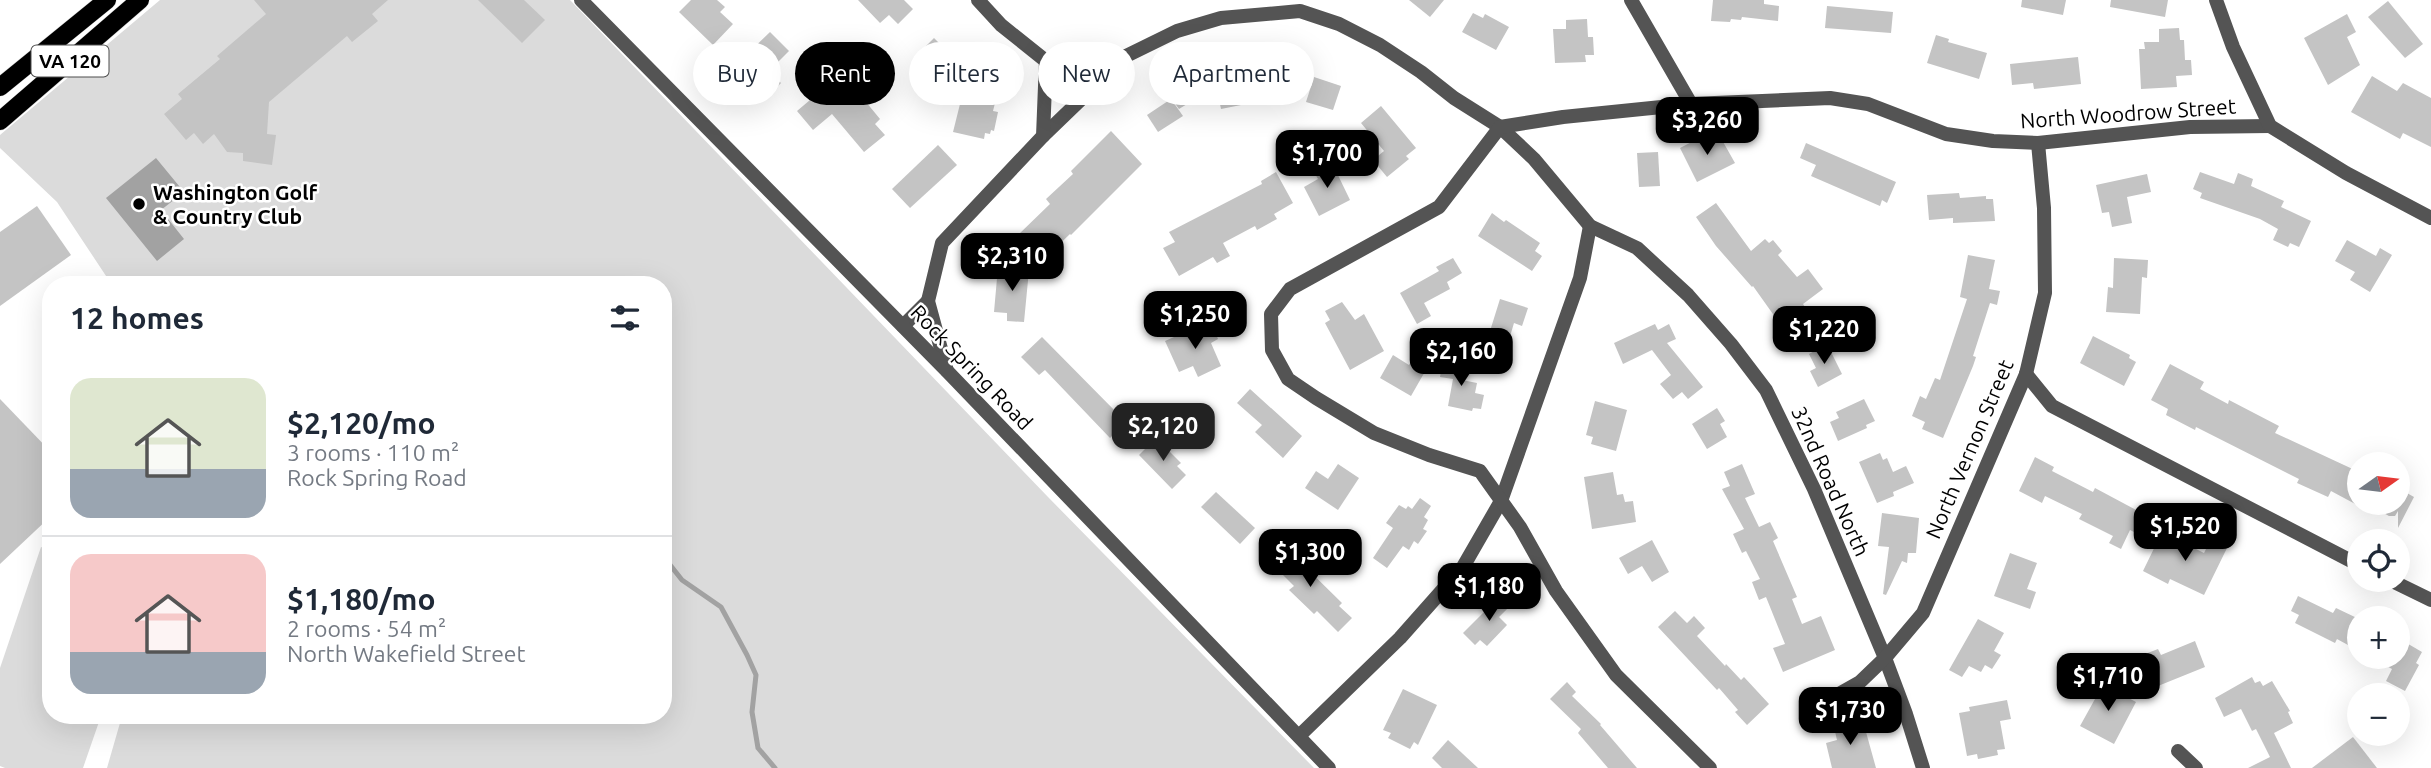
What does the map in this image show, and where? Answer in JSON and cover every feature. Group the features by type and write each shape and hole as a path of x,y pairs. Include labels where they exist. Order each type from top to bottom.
{"main road":[{"name":"VA 120","path":"0,87 107,0"},
{"name":"VA 120","path":"0,121 140,0"}],"street":[{"name":"Rock Spring Road","path":"582,0 947,371 1329,768"},
{"path":"978,0 1001,25 1038,55"},
{"path":"1631,0 1691,104"},
{"path":"2216,0 2233,47 2270,126 2358,180 2431,218"},
{"path":"1135,51 1177,30 1221,18 1305,5"},
{"name":"32nd Road North","path":"1305,5 1380,45 1500,127 1534,159 1590,226 1637,248 1688,295 1766,390 1814,489 1885,659 1923,768"},
{"name":"North Woodrow Street","path":"1500,127 1563,117 1691,104 1830,98 1868,104 1946,134 1993,141 2038,143 2190,127 2270,126"},
{"path":"1043,136 1044,105"},
{"path":"947,371 928,301 942,243 1075,105"},
{"path":"1500,127 1439,207 1290,289 1271,314 1272,350 1288,379 1374,433 1429,455 1480,471 1520,527 1556,591 1616,674 1710,768"},
{"name":"North Vernon Street","path":"1807,712 1860,682 1885,659 1923,613 2026,374 2045,293 2044,208 2038,143"},
{"path":"1299,736 1400,638 1463,567 1501,501 1580,278 1590,226"},
{"path":"903,326 928,301"},
{"path":"2026,374 2052,406 2347,559"},
{"path":"2410,590 2431,600"},
{"path":"2178,751 2196,768"}],"shaded area":[{"path":"160,0 570,0 1048,497 1314,768 107,768 120,724 672,724 672,276 106,276 57,202 0,148 0,135"},
{"name":"Washington Golf & Country Club","path":"156,158 184,192 161,210 184,239 157,261 106,198"},
{"path":"42,547 42,724 98,724 83,768 0,766 0,668"}],"building":[{"name":"Washington Golf & Country Club","path":"254,0 388,0 372,14 378,21 352,42 347,36 269,102 267,134 276,135 272,165 243,161 243,153 227,152 214,134 203,144 194,133 186,140 164,114 182,99 178,94 220,59 217,56 266,14"},
{"path":"478,0 524,0 545,20 522,43"},
{"path":"691,0 717,0 725,7 720,12 733,24 716,42 710,42 679,12"},
{"path":"858,0 904,0 913,9 898,24 889,15 880,23"},
{"path":"1409,0 1444,0 1430,17"},
{"path":"1713,0 1764,0 1764,4 1779,6 1778,21 1742,17 1741,20 1731,19 1730,22 1711,21"},
{"path":"2022,0 2066,0 2063,15 2021,7"},
{"path":"2111,0 2168,0 2165,17 2110,7"},
{"path":"2388,1 2423,44 2405,58 2368,17"},
{"path":"1827,6 1893,12 1891,33 1825,28"},
{"path":"1473,13 1483,18 1485,14 1509,27 1496,50 1462,32"},
{"path":"2347,14 2356,32 2347,37 2360,65 2328,85 2304,38"},
{"path":"1587,19 1588,37 1593,37 1594,55 1585,55 1586,62 1555,63 1553,29 1566,29 1566,20"},
{"path":"2179,28 2180,40 2184,40 2185,60 2191,60 2192,75 2176,76 2177,87 2141,89 2139,49 2145,49 2144,42 2159,42 2159,29"},
{"path":"770,32 780,42 760,42"},
{"path":"1936,35 1949,39 1948,42 1987,53 1979,79 1927,63"},
{"path":"781,43 789,51 781,59"},
{"path":"2078,57 2081,84 2034,89 2033,83 2012,85 2010,64"},
{"path":"2372,76 2397,91 2403,83 2431,98 2431,147 2403,133 2400,139 2351,112"},
{"path":"1314,77 1341,86 1333,110 1314,104"},
{"path":"804,105 868,105 880,119 875,124 885,135 864,152 832,114 813,130 797,111"},
{"path":"960,105 994,105 993,111 998,112 994,131 985,133 984,139 953,132"},
{"path":"1162,105 1175,105 1183,116 1158,132 1147,115"},
{"path":"1220,105 1241,105 1221,109"},
{"path":"1381,106 1416,148 1406,156 1409,159 1387,177 1373,160 1384,151 1361,123"},
{"path":"1111,131 1142,164 1071,235 1046,257 1040,257 1019,234 1050,204 1046,199 1073,174 1071,171"},
{"path":"1709,133 1715,143 1722,140 1735,163 1697,182 1680,148"},
{"path":"1806,143 1896,182 1887,203 1882,200 1880,206 1811,176 1816,165 1800,158"},
{"path":"938,145 957,165 910,208 892,189"},
{"path":"1658,152 1660,186 1639,187 1637,153"},
{"path":"1327,163 1332,171 1335,169 1350,200 1319,216 1304,187 1318,179 1313,170"},
{"path":"1276,172 1293,203 1274,214 1277,219 1257,230 1255,226 1223,243 1230,256 1217,263 1213,257 1179,276 1163,248 1175,242 1169,232 1262,184 1261,181"},
{"path":"2200,172 2234,184 2238,173 2253,179 2251,186 2284,201 2281,207 2311,221 2299,247 2290,243 2288,247 2273,240 2278,229 2260,219 2200,198 2202,193 2193,189"},
{"path":"2147,174 2151,192 2127,197 2132,223 2112,227 2109,212 2102,213 2096,185"},
{"path":"1959,193 1960,198 1986,196 1986,199 1993,199 1995,221 1953,223 1953,218 1929,220 1927,195"},
{"path":"1716,203 1751,251 1765,239 1769,243 1773,240 1782,251 1778,255 1797,277 1808,269 1823,289 1803,304 1809,313 1785,331 1753,286 1716,246 1696,217"},
{"path":"37,206 71,255 0,306 0,232"},
{"path":"1492,213 1540,243 1535,251 1542,256 1532,271 1478,236"},
{"path":"2347,240 2376,256 2380,248 2392,255 2370,292 2350,280 2355,272 2335,261"},
{"path":"1968,255 1995,260 1989,289 2000,291 1997,305 1990,303 1973,356 1976,357 1973,366 1943,438 1922,429 1925,422 1912,416 1920,396 1926,399 1935,378 1940,380 1967,299 1960,297"},
{"path":"1453,258 1462,273 1447,282 1450,289 1424,303 1431,316 1417,324 1400,293 1439,271 1436,267"},
{"path":"2114,258 2148,260 2147,278 2142,277 2140,314 2106,312 2108,287 2113,288"},
{"path":"998,267 1029,270 1024,322 1007,321 1007,313 994,312"},
{"path":"1500,299 1528,308 1522,326 1514,323 1505,353 1485,347"},
{"path":"1342,302 1355,320 1364,314 1384,351 1350,370 1325,323 1330,320 1325,311"},
{"path":"1655,324 1658,330 1669,324 1676,339 1667,343 1703,387 1688,399 1682,392 1673,399 1660,384 1671,375 1652,350 1623,364 1614,343"},
{"path":"1199,326 1202,332 1213,327 1218,339 1211,343 1221,366 1198,377 1193,366 1179,372 1165,341"},
{"path":"2093,336 2130,355 2129,358 2136,362 2124,386 2080,363"},
{"path":"1042,337 1120,416 1116,420 1122,426 1110,438 1045,370 1039,375 1021,357"},
{"path":"1827,344 1842,374 1818,387 1810,371 1816,368 1809,354"},
{"path":"1393,355 1409,365 1413,359 1427,368 1411,396 1380,378"},
{"path":"1443,359 1460,362 1457,379 1477,383 1475,393 1484,395 1481,409 1473,408 1472,411 1448,406 1453,379 1440,377"},
{"path":"2170,364 2204,382 2200,389 2228,404 2229,400 2279,426 2275,433 2347,466 2347,500 2331,491 2328,497 2297,483 2299,479 2196,427 2195,430 2166,415 2168,409 2151,400"},
{"path":"1250,389 1302,436 1283,458 1255,432 1262,425 1237,403"},
{"path":"0,399 42,443 42,524 0,564"},
{"path":"1864,399 1875,421 1866,425 1867,428 1838,441 1830,422 1839,418 1836,412"},
{"path":"1595,401 1627,410 1616,451 1591,444 1593,437 1586,435"},
{"path":"1717,408 1725,421 1720,424 1727,437 1707,449 1692,424"},
{"path":"1156,438 1181,463 1177,466 1186,475 1172,489 1139,455"},
{"path":"1880,453 1883,460 1887,458 1893,472 1906,466 1914,483 1877,503 1859,462"},
{"path":"2035,457 2054,467 2052,471 2093,492 2095,488 2153,519 2144,537 2130,530 2121,549 2109,543 2113,536 2079,519 2082,514 2045,496 2042,503 2019,491"},
{"path":"1338,464 1359,478 1338,510 1305,488 1316,471 1328,479"},
{"path":"1742,464 1755,494 1745,498 1759,527 1770,522 1778,538 1773,541 1797,597 1792,599 1802,624 1821,616 1835,650 1783,672 1773,648 1785,644 1766,597 1759,600 1752,582 1760,579 1746,551 1742,553 1733,534 1744,529 1722,489 1730,486 1724,472"},
{"path":"1613,472 1617,495 1623,494 1625,502 1633,501 1636,522 1592,529 1584,477"},
{"path":"1216,492 1255,528 1240,544 1201,507"},
{"path":"1420,498 1431,506 1424,517 1428,520 1423,529 1427,531 1418,544 1414,541 1409,550 1403,546 1387,568 1373,558 1393,528 1386,523 1399,505 1412,509"},
{"path":"1882,513 1919,518 1916,553 1908,553 1907,563 1902,561 1886,595 1883,594 1889,547 1878,546"},
{"path":"2398,515 2405,515 2398,528"},
{"path":"2162,532 2204,553 2211,539 2227,548 2204,595 2170,579 2168,584 2143,571"},
{"path":"1652,540 1669,572 1652,582 1642,566 1628,574 1619,558"},
{"path":"1284,546 1342,603 1339,606 1352,618 1338,632 1317,611 1314,614 1289,590 1294,586 1269,561"},
{"path":"2010,553 2037,563 2027,589 2036,592 2030,609 1994,596"},
{"path":"1502,594 1512,604 1499,617 1507,625 1487,646 1480,640 1475,645 1463,633"},
{"path":"2298,596 2333,613 2336,608 2347,613 2347,644 2337,639 2335,643 2295,623 2299,615 2291,611"},
{"path":"1675,611 1687,623 1694,616 1705,628 1697,636 1725,666 1726,664 1741,680 1744,677 1769,704 1747,725 1719,688 1717,690 1658,627"},
{"path":"1978,619 2004,633 1994,651 2001,655 1992,669 1985,665 1981,672 1969,666 1962,677 1949,670"},
{"path":"2195,641 2205,667 2153,688 2140,656 2158,649 2161,655"},
{"path":"2410,645 2422,652 2416,663 2419,665 2409,683 2386,681 2392,669 2410,669"},
{"path":"2252,677 2255,683 2260,681 2263,686 2272,681 2290,711 2288,712 2293,723 2274,733 2291,768 2248,768 2270,757 2256,729 2252,731 2241,709 2224,717 2215,698"},
{"path":"2105,681 2117,687 2115,691 2136,702 2114,744 2080,726"},
{"path":"1567,682 1576,692 1572,696 1601,724 1637,768 1608,768 1578,733 1581,729 1550,699"},
{"path":"1403,689 1437,705 1418,745 1414,742 1410,749 1388,738 1391,733 1383,730"},
{"path":"2007,700 2011,719 2000,721 2005,749 1997,750 1998,755 1978,759 1977,754 1967,756 1959,713 1970,711 1969,707"},
{"path":"1858,717 1862,733 1866,732 1876,768 1832,768 1826,743 1837,740 1833,723"},
{"path":"1448,740 1478,768 1442,768 1432,758"},
{"path":"2347,742 2347,746 2360,746 2377,768 2312,768"}],"waterway":[{"path":"672,567 682,580 721,607 747,655 756,675 752,712 758,748 775,768"}],"place":[{"name":"Washington Golf & Country Club","path":"139,204"}]}
